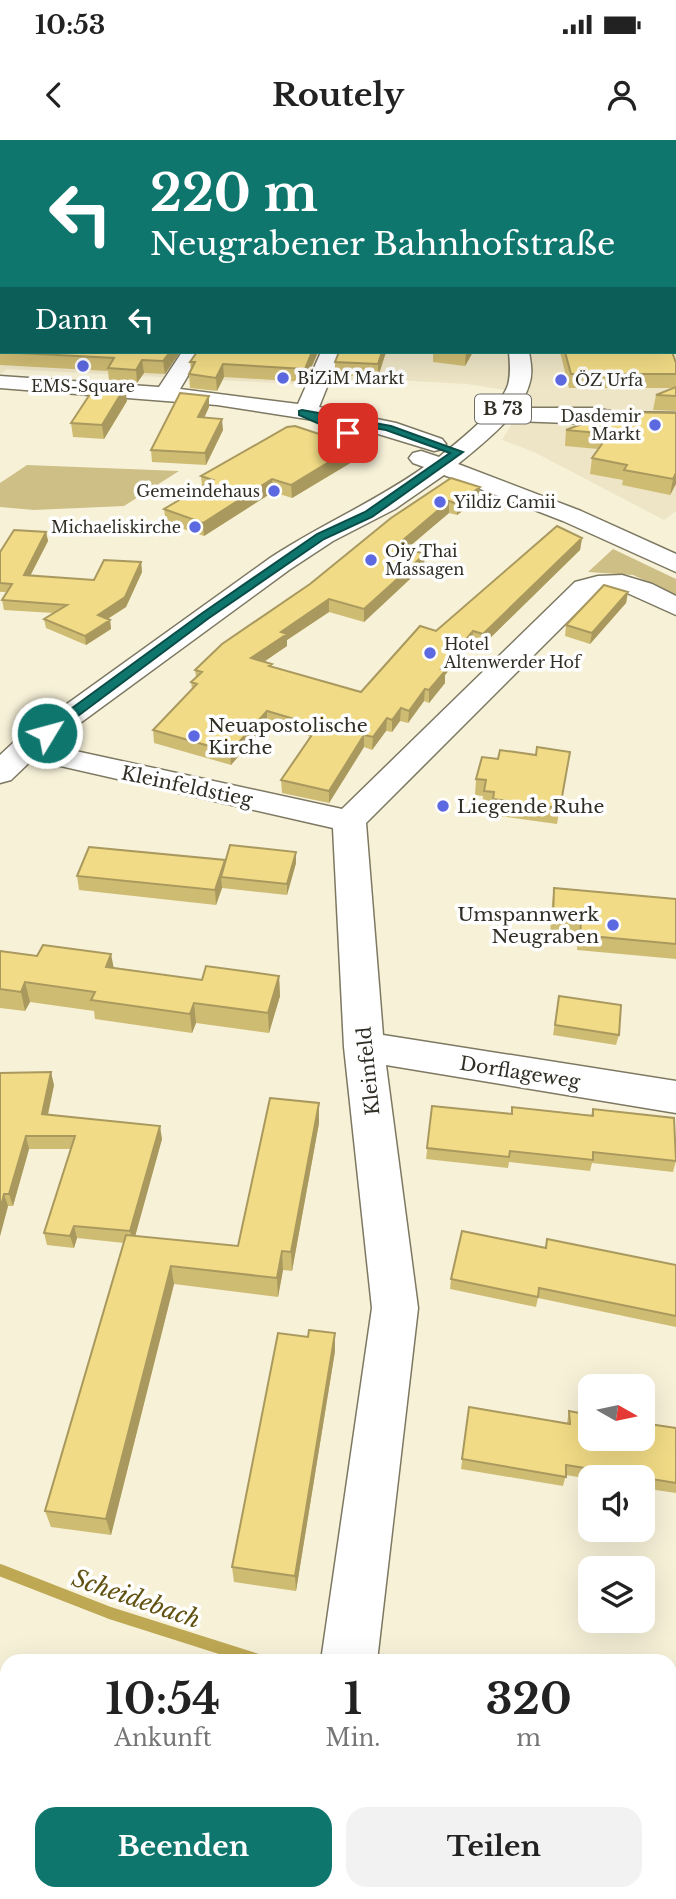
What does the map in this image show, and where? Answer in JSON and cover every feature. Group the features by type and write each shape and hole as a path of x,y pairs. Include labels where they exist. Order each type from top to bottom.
{"street":[{"path":"167,392 191,354"},
{"path":"302,413 309,405 330,354"},
{"name":"B 73","path":"499,373 517,354"},
{"name":"B 73","path":"0,773 25,749 155,652 320,536 368,514 437,454 498,415 523,376 519,354"},
{"path":"0,381 21,361"},
{"path":"0,381 167,392 302,413 348,433 437,454 609,511 676,544"},
{"name":"B 73","path":"437,454 473,409"},
{"path":"498,415 596,415 614,419 676,420"},
{"path":"437,454 676,564"},
{"path":"349,821 575,596 596,584 635,585 676,607"},
{"name":"Kleinfeldstieg","path":"25,749 349,821"},
{"name":"Kleinfeld","path":"349,821 364,1047 395,1308 350,1654"},
{"name":"Dorflageweg","path":"364,1047 676,1097"}],"shaded area":[{"path":"0,354 676,354 676,511 664,520 534,452 502,440 530,394 467,384 358,378 354,387 7,369 0,374"},
{"path":"27,465 179,471 124,506 34,510 0,507 0,483"},
{"path":"613,549 676,579 676,595 633,575 588,572"}],"building":[{"path":"38,354 168,354 163,361 142,360 136,370 108,368 114,358"},
{"path":"196,354 311,354 305,369 223,364 216,378 189,374 195,362 190,362"},
{"path":"338,354 381,354 378,364 335,362"},
{"path":"566,354 673,354 676,363 676,374 571,374"},
{"path":"96,385 125,387 102,425 71,423"},
{"path":"676,387 676,396 656,395"},
{"path":"180,393 209,396 198,417 222,419 205,453 151,450"},
{"path":"613,412 676,413 676,473 673,479 624,470 627,465 592,458 609,434 566,430"},
{"path":"295,426 349,444 345,446 352,448 291,485 272,479 203,523 164,509 213,480 201,476 287,427"},
{"path":"451,478 480,487 457,504 449,501 396,546 425,554 364,609 329,599 281,632 287,634 251,658 272,664 269,666 361,692 420,626 436,631 557,526 582,538 483,634 473,631 441,669 446,670 429,690 425,689 409,711 401,708 392,720 387,718 373,737 364,735 329,791 281,780 318,726 267,711 230,752 153,730 197,684 191,682 202,672 195,670 222,644 310,584 391,518"},
{"path":"14,530 46,532 24,575 94,580 104,560 141,562 125,597 98,615 110,620 85,636 44,619 67,605 2,600 12,584 0,583 0,552"},
{"path":"604,585 628,592 592,633 566,625"},
{"path":"537,747 570,752 560,808 493,799 494,792 484,791 486,780 476,779 482,757 498,759 500,750 536,755"},
{"path":"230,845 296,852 287,884 221,877"},
{"path":"89,847 225,860 215,890 77,876"},
{"name":"Umspannwerk Neugraben","path":"554,888 676,899 676,944 580,935 581,922 553,920"},
{"path":"43,945 111,954 106,967 202,980 206,966 279,976 268,1013 194,1003 190,1014 91,1000 95,992 25,982 21,992 0,989 0,951 37,956"},
{"path":"559,996 621,1005 619,1035 555,1025"},
{"path":"51,1072 42,1114 160,1126 130,1231 74,1226 70,1236 44,1233 75,1136 26,1136 9,1194 4,1194 0,1210 0,1073"},
{"path":"270,1098 319,1103 291,1252 282,1251 277,1278 171,1266 106,1519 45,1511 126,1235 238,1246"},
{"path":"432,1106 512,1114 512,1107 593,1116 593,1109 674,1118 676,1161 593,1152 593,1160 510,1151 509,1157 427,1148"},
{"path":"462,1231 546,1248 547,1239 676,1265 676,1316 539,1288 538,1297 451,1279"},
{"path":"309,1330 335,1333 295,1576 232,1567 278,1333 308,1337"},
{"path":"469,1407 570,1424 569,1411 578,1413 578,1451 655,1451 655,1425 676,1428 676,1483 655,1480 655,1465 566,1465 566,1477 462,1459"}],"waterway":[{"name":"Scheidebach","path":"0,1570 110,1613 239,1654"}],"place":[{"name":"EMS-Square","path":"83,366"},
{"name":"BiZiM Markt","path":"283,378"},
{"name":"ÖZ Urfa","path":"561,380"},
{"name":"Dasdemir Markt","path":"655,425"},
{"name":"Gemeindehaus","path":"274,491"},
{"name":"Yildiz Camii","path":"440,502"},
{"name":"Michaeliskirche","path":"195,527"},
{"name":"Oiy Thai Massagen","path":"371,560"},
{"name":"Hotel Altenwerder Hof","path":"430,653"},
{"name":"Neuapostolische Kirche","path":"194,736"},
{"name":"Liegende Ruhe","path":"443,806"},
{"name":"Umspannwerk Neugraben","path":"613,925"}],"route":[{"path":"47,733 134,667 320,536 368,514 458,452 388,428 352,419 302,413 348,433"}]}
